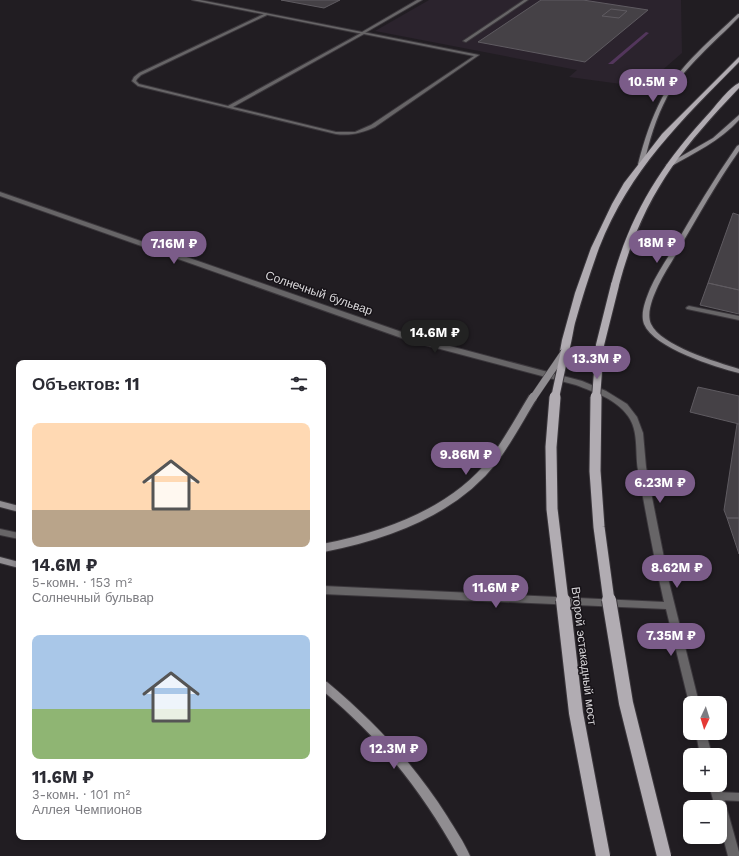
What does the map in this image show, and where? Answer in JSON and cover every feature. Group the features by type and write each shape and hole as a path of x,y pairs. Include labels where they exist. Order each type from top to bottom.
{"main road":[{"path":"641,164 648,136 665,97 696,58 739,15"},
{"name":"Второй эстакадный мост","path":"603,856 576,713 552,509 551,447 555,396 566,340 579,291 597,241 616,204 641,164 683,116 739,59"},
{"path":"664,856 626,703 605,578 599,527 596,478 595,413 600,345 620,264 632,231 650,194 686,142 739,85"},
{"path":"668,166 729,130 739,117"},
{"path":"739,147 707,194 652,292 645,316 648,326 656,336 663,341 706,361 739,371"},
{"path":"326,547 373,536 404,525 462,493 493,461 545,378 565,351"},
{"path":"0,504 16,508"},
{"path":"0,560 16,564"},
{"path":"326,688 382,737 412,773 448,826 464,856"}],"street":[{"path":"194,0 363,33 420,0"},
{"name":"Солнечный бульвар","path":"0,194 413,339 522,367 579,384 603,393 624,406 633,418 639,433 642,467 663,578 692,696"},
{"path":"0,532 16,535"},
{"path":"326,590 670,606"},
{"path":"717,792 734,856"}],"lane":[{"path":"465,41 526,0"},
{"path":"229,107 363,33 477,55 373,126 353,134 336,133 138,85 134,81 135,78 266,14"},
{"path":"689,308 739,318"},
{"path":"723,792 739,797"}],"shaded area":[{"path":"429,0 681,0 682,53 643,87 569,77 577,70 375,31"},
{"path":"646,32 649,33 613,64 608,64"}],"building":[{"path":"281,0 340,0 324,8"},
{"path":"541,0 583,0 648,10 585,62 478,42"},
{"path":"611,9 627,11 619,18 602,16"},
{"path":"733,213 739,215 739,290 708,283"},
{"path":"708,283 739,290 739,314 700,305"},
{"path":"698,387 739,396 739,424 690,412"},
{"path":"737,424 739,424 739,518 727,518 724,510"},
{"path":"727,518 739,518 739,554"}]}
